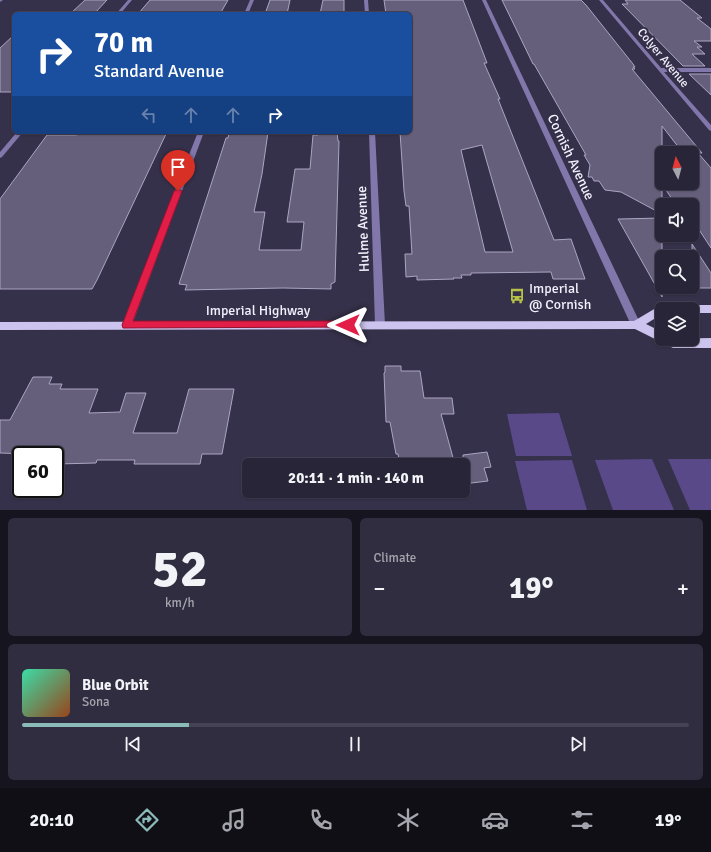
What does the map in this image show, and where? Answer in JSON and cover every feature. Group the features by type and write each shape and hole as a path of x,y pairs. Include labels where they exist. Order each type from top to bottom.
{"main road":[{"path":"636,324 661,309 711,309"},
{"name":"Imperial Highway","path":"0,326 636,324 655,334"},
{"path":"699,343 711,343"}],"street":[{"path":"120,12 130,0"},
{"path":"247,12 252,0"},
{"path":"366,0 367,12"},
{"name":"Cornish Avenue","path":"484,0 636,324"},
{"name":"Colyer Avenue","path":"601,0 661,70 672,86 711,129"},
{"path":"661,70 711,70"},
{"path":"0,156 18,134"},
{"path":"127,325 200,134"},
{"name":"Hulme Avenue","path":"372,134 380,324"}],"shaded area":[{"path":"559,413 572,456 516,456 507,414"},
{"path":"652,459 674,510 613,510 595,460"},
{"path":"668,459 711,459 711,510 690,510"},
{"path":"572,460 587,510 527,510 515,461"}],"building":[{"path":"85,0 107,0 96,12 72,12"},
{"path":"150,0 228,0 221,12 140,12"},
{"path":"270,0 290,0 287,12 266,12"},
{"path":"323,0 344,0 344,12 320,12"},
{"path":"384,0 463,0 487,63 484,63 500,99 498,99 554,240 571,239 585,279 553,279 551,272 471,273 471,275 461,275 462,278 453,278 454,279 417,280 417,276 406,277 405,254 412,254 409,206 406,206 400,134 412,134 412,12 386,12","holes":["482,145 513,252 485,252 461,150"]},
{"path":"502,0 581,0 633,64 635,69 632,69 696,146 678,146 662,126 662,146 655,146 655,190 662,190 662,198 655,198 655,210 621,192 605,190 599,181 594,181 592,177 588,177 590,165 584,155 586,155 534,64"},
{"path":"625,0 680,0 702,18 697,18 711,29 711,41 694,41 702,47 697,47 705,54 692,54 705,66 683,66 622,4 628,4"},
{"path":"12,37 12,92 0,92 0,48"},
{"path":"689,74 711,74 711,95"},
{"path":"166,134 92,289 0,289 0,199 47,135"},
{"path":"229,134 268,134 262,174 254,212 265,212 259,250 301,250 304,222 287,222 295,169 310,169 313,135 337,134 339,141 335,282 331,284 331,289 283,288 185,290 187,285 179,284 226,138 228,138"},
{"path":"699,154 711,168 711,248 699,230 699,198 671,198 666,190 699,190"},
{"path":"655,218 655,242 662,242 662,250 655,250 655,285 618,219"},
{"path":"692,244 696,250 692,250"},
{"path":"699,255 711,273 711,288 699,288"},
{"path":"385,366 401,366 401,371 420,371 424,398 452,398 454,414 441,414 453,458 399,458 398,454 396,454 390,422 386,422"},
{"path":"33,377 52,377 49,384 62,384 60,389 98,389 89,413 120,412 126,393 146,393 133,433 177,433 189,389 234,389 222,454 202,454 200,464 134,464 135,460 97,460 96,463 64,464 64,446 12,446 12,453 0,453 0,420 10,420"},
{"path":"487,452 491,467 484,468 488,481 470,483 470,458 463,458 463,455"}],"place":[{"name":"Imperial @ Cornish","path":"517,296"}],"route":[{"path":"178,191 127,325 348,325"}]}
